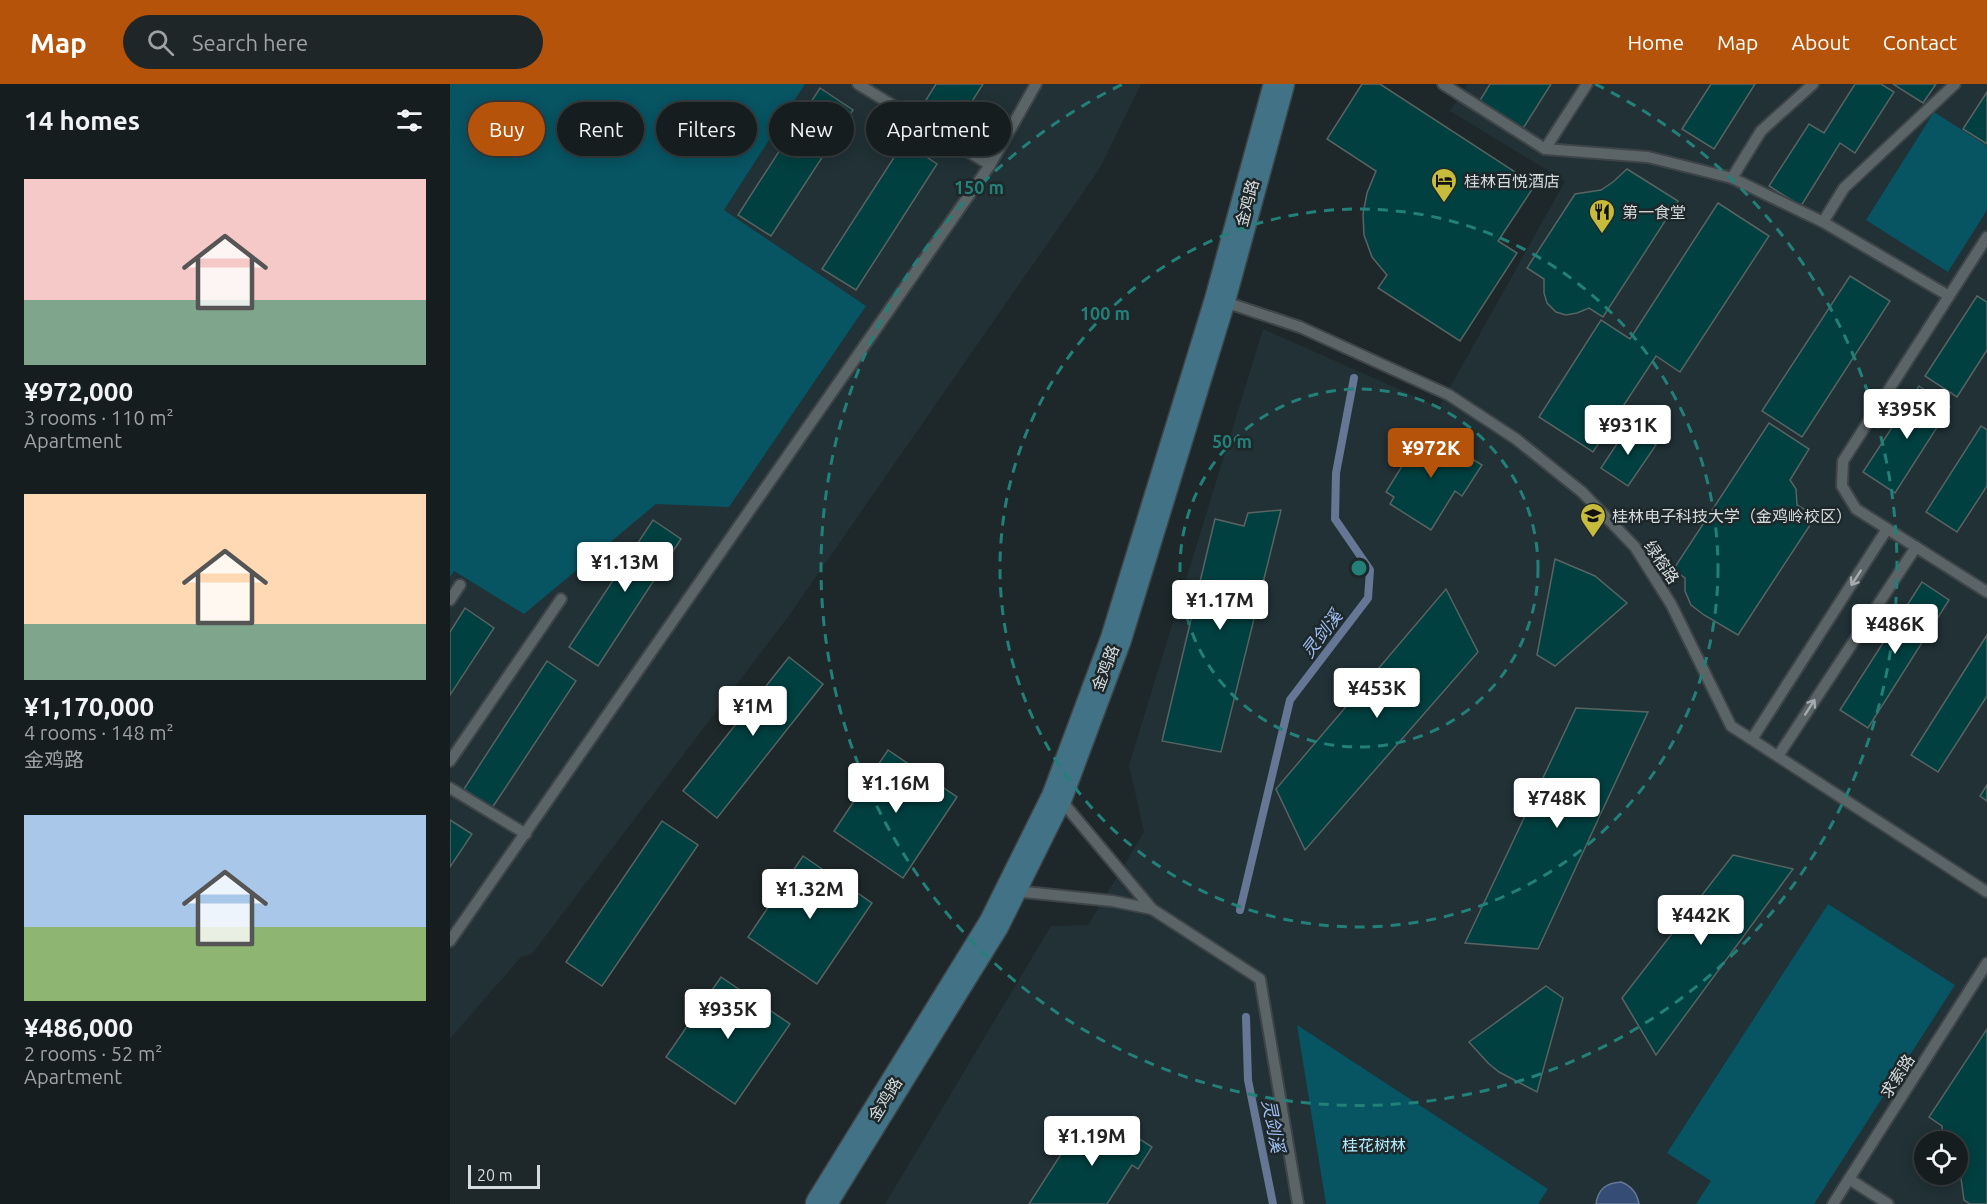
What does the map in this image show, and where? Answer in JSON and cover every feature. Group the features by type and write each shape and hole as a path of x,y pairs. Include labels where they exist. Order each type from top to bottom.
{"main road":[{"name":"金鸡路","path":"821,1204 994,924 1057,796 1116,639 1220,300 1279,84"}],"lane":[{"path":"858,84 990,165"},
{"path":"450,942 990,165 1036,84"},
{"path":"1443,84 1545,149 1648,158 1732,178 1823,222 1949,296"},
{"path":"1545,149 1587,84"},
{"path":"1732,178 1761,131 1813,84"},
{"path":"1823,222 1844,188 1955,84"},
{"path":"1987,237 1843,461 1842,486 1856,508 1987,592"},
{"name":"绿榕路","path":"1220,300 1300,327 1449,395 1516,440 1582,492 1635,547 1671,604 1731,726 1987,892"},
{"path":"1752,739 1887,529"},
{"path":"1778,756 1916,547"},
{"path":"450,600 460,585"},
{"path":"450,761 561,599"},
{"path":"450,788 526,834"},
{"path":"1057,796 1152,909 1260,980 1298,1204"},
{"path":"1012,890 1112,901 1152,909"},
{"name":"求索路","path":"1833,1204 1987,963"},
{"path":"1849,1179 1888,1204"}],"shaded area":[{"path":"450,84 1141,84 1100,168 788,617 532,954 521,957 450,1039"},
{"name":"桂林电子科技大学（金鸡岭校区）","path":"1468,84 1987,84 1987,1204 885,1204 1051,926 1088,925 1144,832 1129,765 1263,329 1439,407 1565,181 1450,111"},
{"path":"1621,1182 1633,1190 1639,1204 1596,1204 1604,1188"}],"green space":[{"path":"450,84 805,84 793,102 769,102 769,140 724,210 866,306 729,507 656,504 524,614 454,571 450,577"},
{"path":"1934,112 1987,146 1987,210 1948,272 1866,220"},
{"path":"1828,904 1955,985 1814,1204 1696,1204 1711,1181 1667,1153"},
{"name":"桂花树林","path":"1297,1025 1548,1189 1538,1204 1326,1204"}],"building":[{"path":"936,84 983,84 972,102 929,102 926,100"},
{"name":"桂林百悦酒店","path":"1362,84 1380,84 1535,185 1498,241 1517,253 1460,341 1378,288 1387,275 1372,257 1364,235 1363,214 1367,193 1376,171 1327,139"},
{"path":"1490,84 1551,84 1522,130 1479,102"},
{"path":"1711,84 1755,84 1714,149 1682,129"},
{"path":"1855,84 1881,84 1894,92 1855,153 1840,143 1801,206 1769,186 1809,124 1824,133"},
{"path":"1893,84 1936,84 1923,103"},
{"path":"820,88 841,102 811,102"},
{"path":"1987,92 1987,144 1963,129"},
{"path":"776,156 823,156 771,236 738,215"},
{"path":"895,156 925,156 937,164 856,290 822,269"},
{"name":"第一食堂","path":"1627,169 1678,201 1603,317 1589,308 1566,315 1556,312 1547,303 1544,279 1527,268 1575,194 1601,190"},
{"path":"1718,203 1769,236 1680,372 1656,356 1593,452 1539,417 1601,320 1630,339"},
{"path":"1850,276 1890,301 1802,437 1762,411"},
{"path":"1977,296 1987,302 1987,350 1957,397 1925,376"},
{"path":"1919,386 1950,407 1895,493 1863,472"},
{"path":"1769,423 1809,449 1790,480 1796,489 1797,505 1816,516 1738,635 1691,605 1685,591 1685,578 1673,570"},
{"path":"1981,426 1987,430 1987,486 1957,532 1926,512"},
{"path":"1628,427 1656,445 1628,486 1601,468"},
{"path":"1425,429 1482,465 1462,496 1455,491 1431,530 1390,504 1394,497 1386,492"},
{"path":"1281,510 1221,752 1162,741 1215,519 1244,526 1248,513"},
{"path":"653,520 681,539 598,666 569,647"},
{"path":"1555,559 1595,576 1627,603 1555,666 1537,655"},
{"path":"1922,582 1949,600 1868,728 1840,710"},
{"path":"1446,589 1478,652 1305,850 1276,789"},
{"path":"465,608 494,628 450,695 450,632"},
{"path":"1987,635 1987,696 1938,772 1911,755"},
{"path":"789,657 823,684 717,818 683,791"},
{"path":"547,661 576,681 492,808 464,789"},
{"path":"1576,708 1648,712 1538,949 1465,943"},
{"path":"888,750 957,797 903,878 834,831"},
{"path":"1987,785 1987,801 1980,796"},
{"path":"450,820 472,834 450,867"},
{"path":"662,821 698,845 602,986 566,962"},
{"path":"1733,855 1793,869 1656,1055 1622,998"},
{"path":"803,856 872,903 817,984 748,937"},
{"path":"721,977 790,1024 735,1104 666,1057"},
{"path":"1546,986 1563,998 1537,1092 1499,1072 1469,1042"},
{"path":"1987,1029 1987,1204 1970,1204 1964,1200 1962,1185 1968,1185 1968,1131 1942,1131 1942,1126 1929,1117"},
{"path":"1083,1120 1107,1136 1116,1124 1152,1147 1138,1169 1132,1165 1107,1204 1029,1204"}],"waterway":[{"name":"灵剑溪","path":"1240,910 1290,700 1368,598 1370,570 1335,519 1336,473 1354,378"},
{"name":"灵剑溪","path":"1246,1017 1248,1080 1273,1204"}],"place":[{"name":"桂林百悦酒店","path":"1444,204"},
{"name":"第一食堂","path":"1602,235"},
{"name":"桂林电子科技大学（金鸡岭校区）","path":"1593,539"}]}
